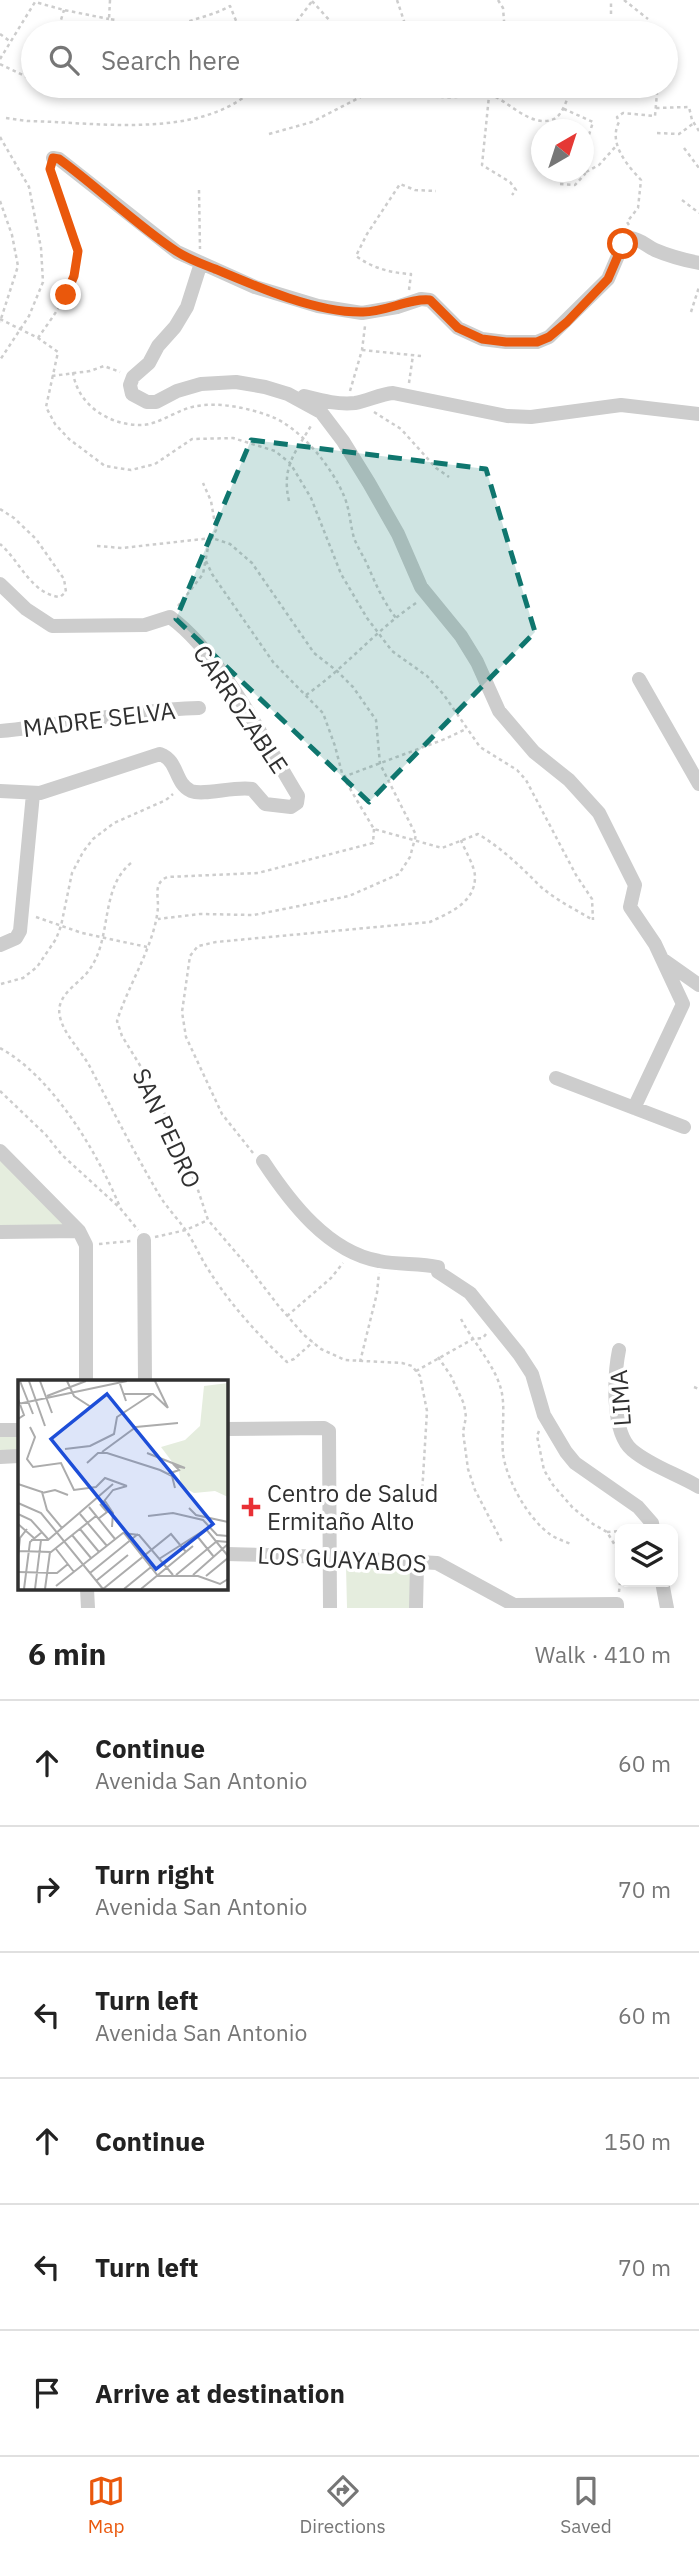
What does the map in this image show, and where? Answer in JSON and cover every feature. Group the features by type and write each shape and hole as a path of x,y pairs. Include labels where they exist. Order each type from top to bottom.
{"street":[{"path":"53,158 59,159 94,185 177,252 255,287 318,306 367,312 421,299 430,300 458,328 482,339 537,342 549,337 608,279 623,244 632,238 639,239 652,249 699,263"},
{"path":"201,263 187,307 149,363 133,377 130,385 132,394 148,402 156,402 177,391 201,384 236,382 329,402 351,403 378,394 393,393 507,416 531,417 621,405 699,414"},
{"path":"265,387 288,394 321,412 369,483 398,534 409,562 428,596 461,636 477,662 499,710 534,752 569,780 599,813 635,885 630,907 654,944 683,1004 634,1108"},
{"path":"0,584 26,608 52,626 145,625 170,617"},
{"name":"CARROZABLE","path":"170,617 187,629 215,664 259,730 298,796 297,803 291,807 265,804 252,789 226,788 197,793 183,785"},
{"path":"639,678 699,784"},
{"name":"MADRE SELVA","path":"0,731 53,726 155,709 198,708"},
{"path":"0,791 33,794 160,754 168,757 174,764 183,785"},
{"path":"0,945 16,939 20,932 33,794"},
{"path":"661,958 699,985"},
{"path":"556,1078 684,1127"},
{"path":"0,1151 79,1231 86,1245 86,1380"},
{"path":"263,1161 297,1206 350,1253 380,1261 438,1267 438,1272 470,1293 511,1342 532,1374 544,1415 566,1452 575,1463 638,1507 652,1524"},
{"path":"0,1232 79,1231"},
{"path":"144,1240 145,1380"},
{"name":"LIMA","path":"619,1350 614,1375 625,1442 632,1450 660,1468 699,1487"},
{"path":"228,1429 324,1428 331,1435 330,1608"},
{"path":"0,1430 18,1430"},
{"path":"0,1457 18,1456"},
{"name":"LOS GUAYABOS","path":"228,1554 437,1563 514,1606 617,1606"},
{"path":"416,1608 417,1563"},
{"path":"663,1587 667,1608"},
{"path":"87,1590 88,1608"}],"path":[{"path":"109,19 110,0"},
{"path":"297,21 312,0 330,21"},
{"path":"397,0 404,21"},
{"path":"498,0 504,21"},
{"path":"611,0 611,14"},
{"path":"624,0 648,19"},
{"path":"23,21 35,2 116,21"},
{"path":"188,21 220,12 230,6 236,21"},
{"path":"61,21 64,10"},
{"path":"0,59 21,24"},
{"path":"0,34 10,42"},
{"path":"0,64 21,74"},
{"path":"6,118 27,121 168,124 237,103 243,98"},
{"path":"269,134 312,122 359,98"},
{"path":"489,98 482,165 510,182 516,190 512,195"},
{"path":"496,98 517,111 544,120 553,119 567,98"},
{"path":"632,238 633,229 627,222 638,208 641,180 617,145 617,117 619,114 655,116 657,98"},
{"path":"656,108 689,107 699,131"},
{"path":"562,108 586,119"},
{"path":"657,133 679,134 694,123"},
{"path":"0,137 29,187 41,248 43,282 29,316 0,360"},
{"path":"594,168 617,145"},
{"path":"684,148 698,166"},
{"path":"38,338 66,295 74,276 78,251 50,169 53,158"},
{"path":"560,184 575,185 578,182"},
{"path":"407,304 411,274 385,270 356,256 400,184 415,190 436,191"},
{"path":"199,190 201,263"},
{"path":"682,200 699,213"},
{"path":"0,201 12,235 18,266 0,320 20,328 58,352 46,407 55,424 69,439 105,466 131,470 155,464 192,439 233,438 275,451 290,463 311,498 341,574 354,599 393,651 427,677 444,695 480,747 517,770 526,780 576,875 592,899 593,920 543,889 526,869 500,847 478,834 442,848 374,829 342,777 335,746 323,713 273,663 212,574 206,561"},
{"path":"691,312 699,287"},
{"path":"367,312 351,403 401,429 436,468 449,477"},
{"path":"362,351 421,356"},
{"path":"408,395 413,355"},
{"path":"52,376 90,371 104,366 133,377"},
{"path":"73,372 75,387 91,408 125,422 144,426 197,406 222,406 249,409 273,417 304,438 344,495 355,539 379,593 396,618"},
{"path":"289,501 285,485 286,473 321,412"},
{"path":"170,617 203,574 216,530 212,501 203,483"},
{"path":"0,509 36,539 64,579 66,592 55,597 34,585 12,554 0,544"},
{"path":"97,546 122,548 212,538 230,544 252,563 314,653 337,671 359,695 376,720 380,764 416,835 410,857 399,874 349,896 254,915 200,914 157,919"},
{"path":"306,695 396,618 428,596"},
{"path":"342,777 466,729"},
{"path":"1,984 23,978 37,967 56,939 72,873 93,839 114,823 166,800 183,785"},
{"name":"SAN PEDRO","path":"374,829 373,843 277,870 240,875 167,877 161,880 157,886 157,919 117,1021 122,1036 154,1091 197,1187 208,1220 287,1316 321,1349 345,1360 401,1363 412,1366 416,1371"},
{"path":"263,1161 241,1140 222,1114 186,1037 183,1012 190,956 198,946 216,942 429,922 455,911 472,890 475,875 461,840"},
{"path":"131,863 120,872 112,893 95,960 86,974 63,997 59,1014 64,1029 87,1061 160,1196 186,1230 208,1269 256,1332 287,1362 313,1342"},
{"path":"23,915 146,947"},
{"path":"0,1048 34,1071 70,1116 113,1189 120,1208"},
{"path":"0,1091 84,1176 120,1208 144,1240"},
{"path":"287,1316 331,1278 350,1253"},
{"path":"360,1362 377,1293 380,1261"},
{"path":"461,1319 496,1377 502,1392 503,1452 507,1474 515,1491 550,1534 570,1544"},
{"path":"422,1494 426,1411 420,1376 416,1371 473,1339"},
{"path":"438,1357 455,1382 464,1404 466,1417 463,1432 468,1469 475,1490 502,1542"},
{"path":"694,1387 699,1389"},
{"path":"544,1415 537,1436 544,1470 573,1508 607,1532 615,1545"},
{"path":"607,1532 615,1531"}],"highlighted area":[{"path":"251,440 486,469 535,632 369,802 176,619"}],"green space":[{"path":"0,1159 67,1227 0,1228"},
{"path":"0,1430 18,1430 18,1456 0,1457"},
{"path":"346,1566 412,1569 412,1608 347,1608"}],"place":[{"name":"Centro de Salud Ermitaño Alto","path":"251,1507"}],"route":[{"path":"66,295 74,276 78,251 50,169 53,158 59,159 94,185 177,252 255,287 318,306 362,313 397,307 421,299 430,300 458,328 482,339 537,342 549,337 608,279 623,244"}]}
